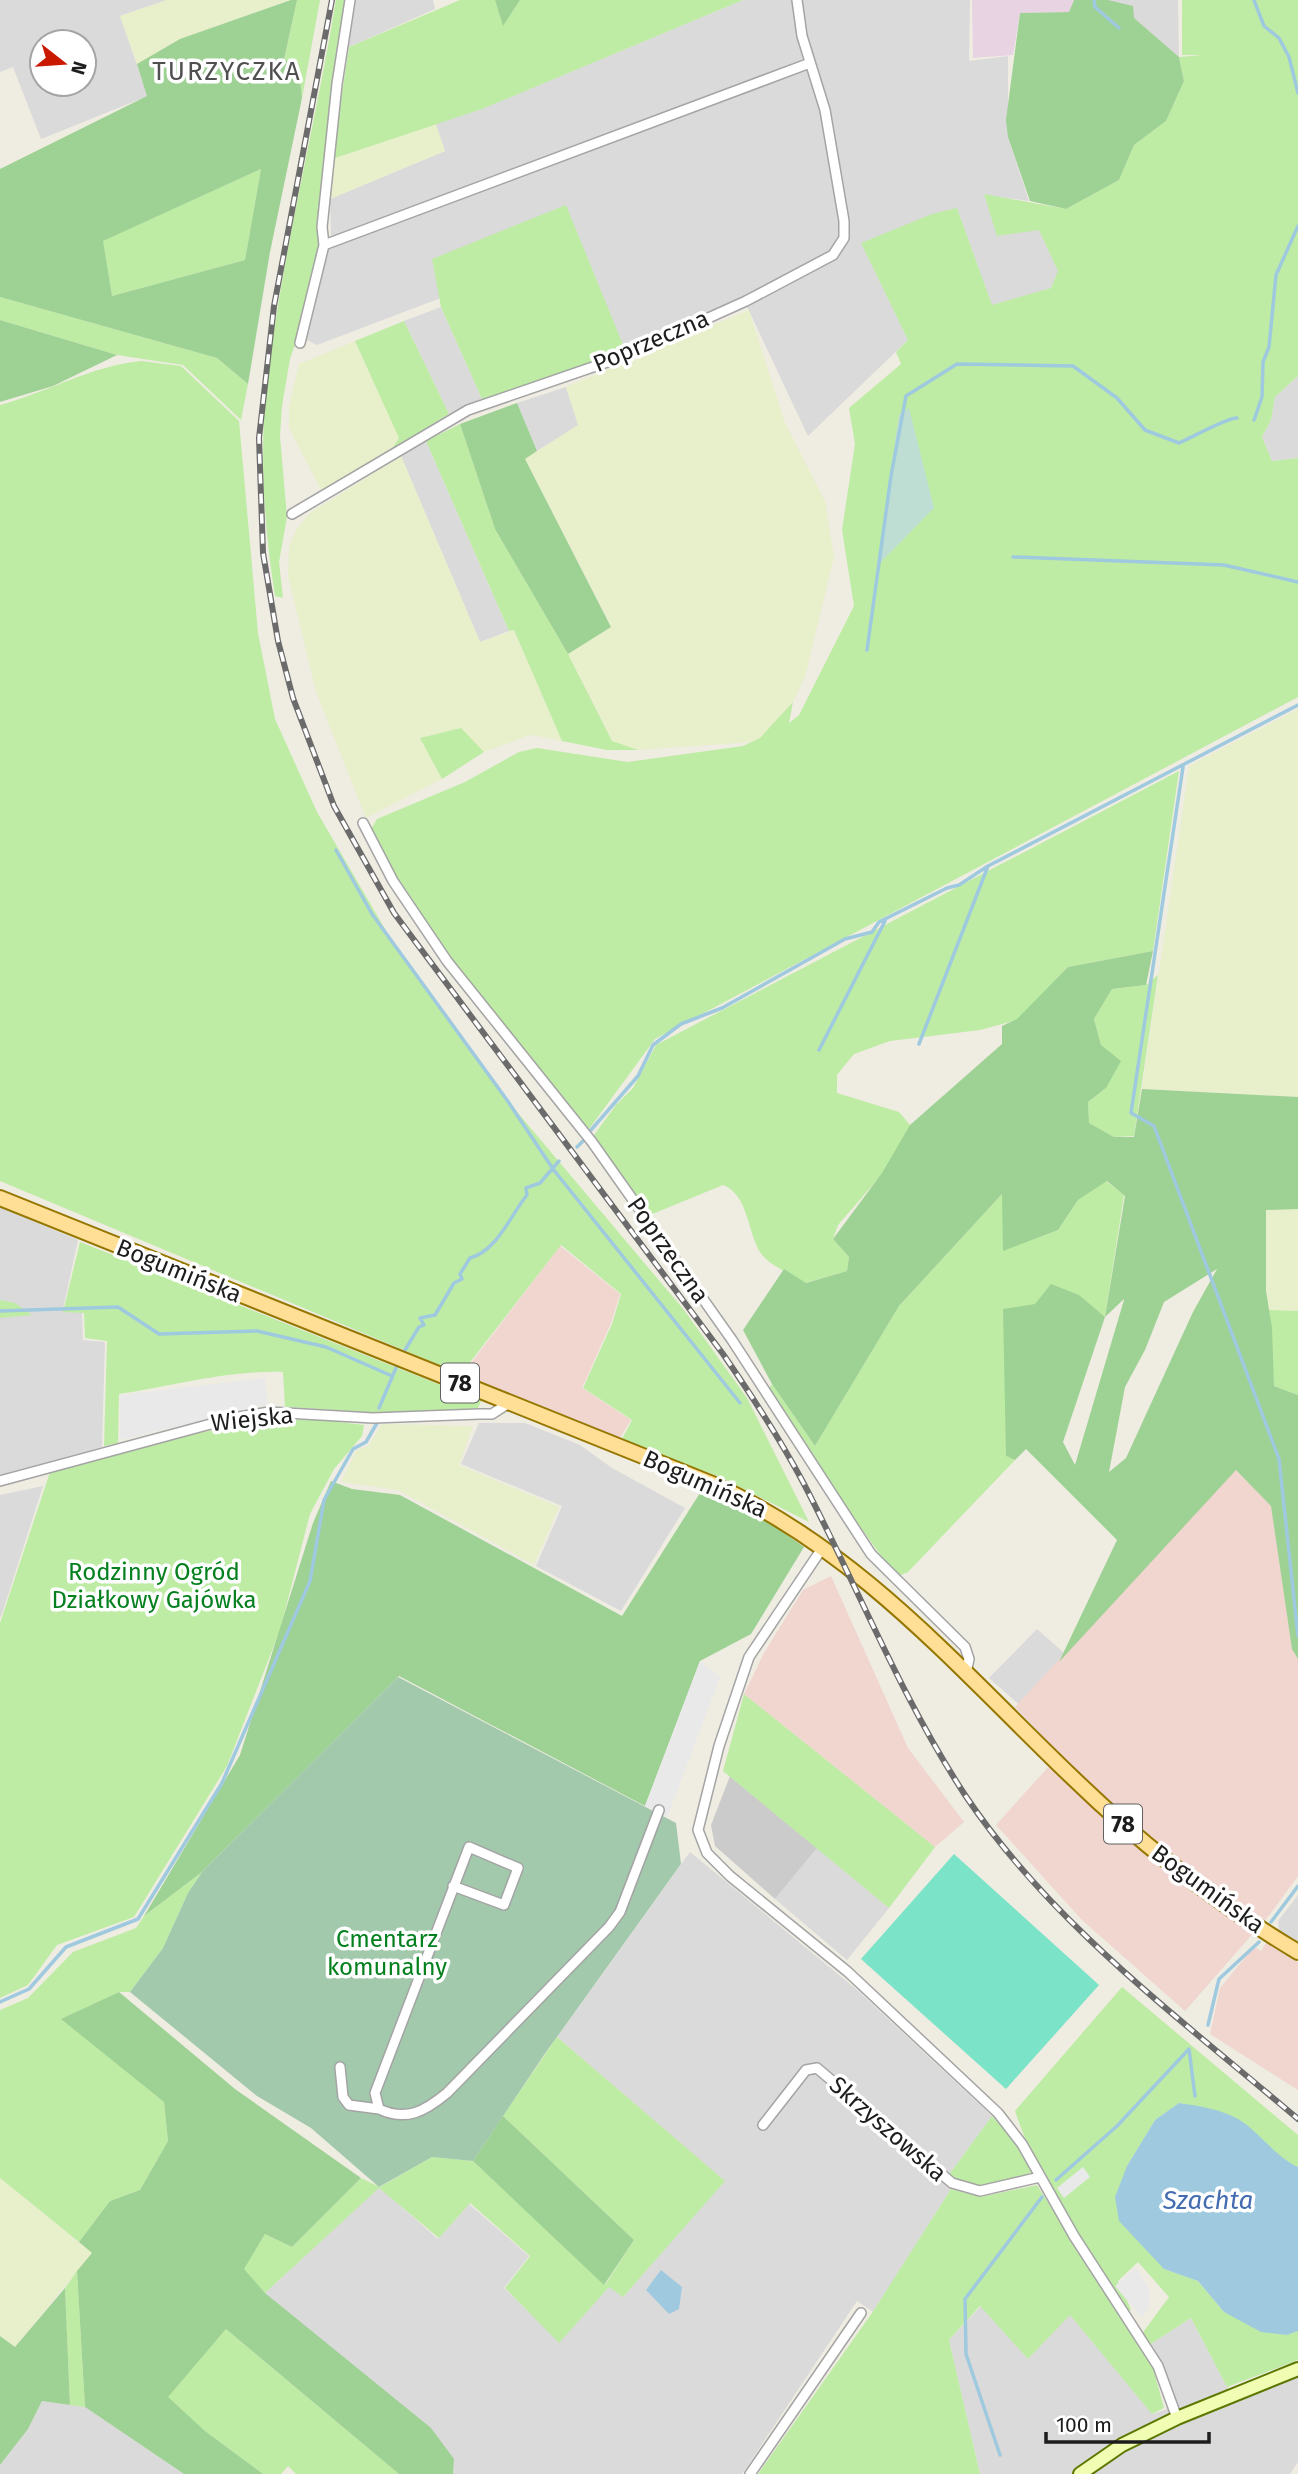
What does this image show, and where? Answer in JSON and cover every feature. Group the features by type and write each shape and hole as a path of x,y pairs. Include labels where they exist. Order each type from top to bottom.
{"main road":[{"name":"Bogumińska","path":"0,1198 749,1501 823,1547 889,1598 1073,1778 1154,1851 1204,1891 1298,1952"}],"street":[{"path":"300,343 324,245 322,227 337,84 350,0"},
{"name":"Poprzeczna","path":"292,514 468,410 622,357 746,301 833,255 844,238 844,221 825,110 810,63 797,0"},
{"path":"324,245 810,63"},
{"name":"Poprzeczna","path":"363,824 393,881 447,961 592,1142 732,1340 871,1554 965,1647 969,1658 966,1673"},
{"name":"Wiejska","path":"0,1481 233,1418 270,1412 373,1418 480,1414 492,1413 509,1403"},
{"path":"823,1547 750,1657 719,1746 698,1830 707,1853 730,1876 848,1972 998,2113 1022,2144 1074,2236 1158,2366 1177,2418"},
{"path":"340,2067 343,2097 349,2105 379,2109 392,2115 410,2116 428,2109 610,1927 620,1912 659,1810"},
{"path":"379,2109 375,2093 453,1886 469,1847 518,1868 504,1905 453,1886"},
{"name":"Skrzyszowska","path":"763,2125 806,2070 817,2068 952,2183 981,2191 1040,2177"},
{"path":"750,2474 860,2313"},
{"path":"1080,2474 1122,2445 1177,2418 1298,2369"}],"shaded area":[{"path":"0,0 167,0 120,16 148,96 41,139 13,67 0,72"},
{"path":"353,0 433,0 435,9 349,47"},
{"path":"743,0 970,0 969,61 1008,56 1008,137 1029,201 984,195 1039,230 1059,271 1051,288 992,306 957,208 862,243 908,340 808,436 742,296 626,352 446,296 317,345 307,340 331,239 330,199 445,151 435,122 479,110"},
{"path":"972,0 1074,0 1069,12 1020,13 1013,55 973,58"},
{"path":"1108,0 1178,0 1179,57 1134,18"},
{"path":"441,307 482,399 449,414 404,321"},
{"path":"1298,376 1298,458 1272,461 1262,437 1271,420 1275,397"},
{"path":"566,387 579,425 537,451 517,403"},
{"path":"909,408 934,508 877,566 899,415"},
{"path":"426,441 509,631 480,642 401,456"},
{"path":"0,1207 78,1240 63,1309 82,1311 83,1340 105,1342 102,1447 0,1475"},
{"path":"560,1246 620,1294 611,1323 582,1388 631,1420 618,1441 461,1376"},
{"path":"265,1378 267,1405 120,1440 120,1395"},
{"path":"479,1423 525,1423 580,1445 612,1468 685,1508 621,1611 536,1566 562,1506 461,1464"},
{"path":"1235,1469 1271,1505 1292,1648 1298,1659 1298,1876 1271,1913 1185,2011 1082,1920 996,1825 1060,1754 1015,1707"},
{"path":"43,1486 2,1614 0,1618 0,1495"},
{"path":"831,1576 908,1748 964,1822 935,1847 744,1694 764,1653 803,1590"},
{"path":"1037,1629 1071,1659 1022,1707 989,1678"},
{"path":"700,1661 720,1677 667,1818 645,1806"},
{"path":"730,1776 817,1848 775,1899 715,1846 711,1825"},
{"path":"817,1848 889,1908 847,1960 775,1899"},
{"path":"690,1852 856,1989 992,2116 943,2183 951,2189 873,2312 857,2301 742,2474 453,2474 454,2459 265,2293 379,2187 438,2239 469,2204 529,2256 504,2288 557,2339 608,2283 623,2297 724,2181 557,2037"},
{"path":"1298,1895 1298,1942 1279,1932 1278,1921"},
{"path":"1266,1943 1298,1962 1298,2090 1210,2034 1220,1988 1249,1953 1256,1948 1261,1951"},
{"path":"1083,2167 1090,2177 1064,2198 1057,2188"},
{"path":"1136,2267 1149,2289 1149,2308 1142,2318 1115,2286"},
{"path":"981,2306 1070,2315 1153,2414 1167,2409 1161,2365 1149,2345 1191,2318 1227,2387 1238,2399 1298,2377 1298,2462 1290,2474 980,2474 949,2340"},
{"path":"42,2401 85,2407 184,2474 0,2474 0,2465 28,2429"}],"green space":[{"path":"167,0 291,0 180,39 137,64 120,16"},
{"path":"297,0 320,0 302,98 298,62 284,61"},
{"path":"297,0 284,60 298,62 302,98 270,252 248,384 217,358 0,297 0,169 147,96 137,64 180,39","holes":["261,169 245,260 112,296 103,241"]},
{"path":"336,0 345,0 320,243 301,327 290,359 282,406 280,436 287,517 279,562 283,598 275,596 268,543 263,463 267,383 281,287"},
{"path":"460,0 495,0 503,25 520,0 743,0 482,109 332,159 349,47"},
{"path":"495,0 520,0 503,26"},
{"path":"1074,0 1108,0 1133,6 1134,18 1179,57 1184,81 1166,121 1134,145 1119,180 1066,209 1030,201 1008,137 1006,120 1020,13 1069,12"},
{"path":"1182,0 1298,0 1298,376 1275,397 1271,420 1262,437 1272,461 1298,458 1298,697 655,1039 589,1129 465,977 404,892 370,831 377,819 465,782 519,752 537,748 628,762 743,746 760,738 793,702 789,723 799,715 854,606 842,530 855,444 849,408 901,364 896,352 908,340 861,243 932,214 957,208 992,305 1051,288 1058,271 1039,230 997,236 984,194 1066,209 1119,180 1134,145 1166,121 1184,81 1179,57 1203,55 1182,55"},
{"path":"435,122 445,151 330,199 332,159"},
{"path":"261,169 245,260 112,296 102,241"},
{"path":"566,205 626,352 482,399 441,307 432,259"},
{"path":"0,297 217,358 248,384 241,420 183,365 117,355 0,320"},
{"path":"749,310 785,423 825,501 834,557 805,677 793,702 760,738 750,742 638,750 612,741 568,654 611,626 525,459 578,425 566,387"},
{"path":"0,320 117,355 53,386 0,402"},
{"path":"404,321 449,414 392,449 399,438 355,341"},
{"path":"355,341 400,438 392,449 322,492 289,428 289,407 299,364"},
{"path":"141,361 181,366 239,421 258,633 275,719 317,812 396,948 518,1113 684,1310 747,1398 809,1522 718,1476 621,1441 632,1420 583,1388 612,1324 621,1294 561,1245 461,1374 0,1181 0,405 105,368"},
{"path":"517,403 537,451 525,459 611,627 568,654 495,529 460,424"},
{"path":"460,424 495,529 568,654 612,741 638,750 607,750 562,741 514,630 509,631 426,441"},
{"path":"401,456 480,642 514,630 562,741 530,735 484,752 461,728 420,738 442,779 366,818 316,692 288,576 289,547 296,530 310,513"},
{"path":"1298,709 1298,1097 1142,1089 1189,766"},
{"path":"461,728 484,752 442,779 420,738"},
{"path":"1179,771 1153,951 1068,967 1017,1020 980,1030 890,1041 854,1054 837,1075 837,1093 899,1112 910,1125 909,1143 838,1225 833,1239 849,1257 847,1271 805,1283 772,1264 758,1248 738,1198 732,1190 723,1185 650,1215 594,1135 616,1105 633,1088 656,1045"},
{"path":"1153,951 1146,985 1112,989 1094,1019 1101,1045 1121,1061 1106,1088 1088,1102 1089,1123 1114,1137 1134,1137 1142,1089 1298,1097 1298,1209 1266,1210 1266,1291 1272,1328 1274,1386 1298,1395 1298,1659 1292,1649 1271,1506 1236,1470 1059,1662 1117,1540 1026,1449 1015,1460 1006,1456 1003,1309 1035,1304 1051,1284 1079,1295 1105,1317 1125,1196 1107,1181 1078,1200 1058,1230 1003,1251 1002,1194 899,1306 815,1446 772,1384 743,1330 784,1269 806,1283 847,1271 849,1257 833,1239 882,1173 910,1125 1002,1044 1002,1026 1017,1019 1068,967","holes":["1217,1269 1193,1312 1126,1458 1109,1472 1125,1387 1145,1350 1164,1302","1124,1300 1075,1465 1063,1442 1105,1317"]},
{"path":"1158,975 1134,1136 1114,1137 1089,1123 1088,1102 1106,1088 1101,1045 1094,1019 1112,989 1146,985"},
{"path":"1106,1181 1124,1195 1105,1317 1079,1296 1006,1456 1015,1460 908,1572 896,1577 827,1480 769,1388 772,1384 815,1446 899,1306 1003,1193 1004,1250 1058,1230 1078,1200"},
{"path":"1298,1209 1298,1311 1269,1310 1266,1291 1266,1210"},
{"path":"80,1242 481,1401 478,1408 430,1413 285,1407 283,1372 242,1373 119,1394 118,1443 104,1446 107,1341 85,1338 84,1313 63,1312"},
{"path":"0,1300 15,1303 32,1315 0,1318"},
{"path":"1269,1310 1298,1311 1298,1395 1274,1386"},
{"name":"Rodzinny Ogród Działkowy Gajówka","path":"315,1419 364,1425 362,1436 334,1469 310,1514 280,1630 227,1766 134,1917 57,1945 28,1985 0,1998 0,1623 50,1472 215,1430 282,1420"},
{"path":"382,1424 473,1426 459,1465 559,1507 534,1565 398,1490 341,1482 356,1451 368,1446"},
{"path":"331,1481 352,1489 400,1495 622,1616 700,1493 761,1516 804,1547 751,1634 700,1661 645,1806 399,1676 202,1872 144,1916 240,1755 313,1523"},
{"name":"Cmentarz komunalny","path":"398,1677 676,1823 681,1864 544,2055 473,2161 432,2157 379,2187 311,2128 257,2096 130,1992 163,1948 188,1893 202,1872"},
{"path":"744,1694 935,1847 889,1908 723,1771"},
{"path":"954,1854 1099,1985 1006,2089 861,1959"},
{"path":"202,1872 188,1893 163,1948 130,1992 119,1992 62,2019 164,2102 168,2141 140,2190 110,2201 79,2242 0,2178 0,2010 28,1998 73,1952 136,1928 144,1916"},
{"path":"1122,1987 1298,2135 1298,2167 1280,2159 1239,2120 1179,2103 1155,2120 1127,2166 1164,2269 1198,2281 1224,2312 1286,2335 1298,2331 1298,2360 1227,2387 1191,2318 1149,2345 1141,2335 1169,2297 1138,2262 1118,2281 1131,2309 1127,2314 1050,2190 1015,2111"},
{"path":"119,1992 235,2089 361,2178 292,2247 265,2234 244,2269 265,2293 431,2428 454,2459 453,2474 399,2474 226,2329 168,2397 205,2431 263,2474 184,2474 85,2407 77,2271 92,2253 79,2242 110,2201 140,2190 168,2141 164,2102 61,2019"},
{"path":"557,2037 725,2181 623,2297 609,2287 559,2343 505,2288 530,2256 470,2203 439,2238 379,2188 265,2293 243,2269 265,2234 292,2247 361,2178 380,2187 432,2157 473,2161 605,2285 634,2240 503,2116"},
{"path":"503,2116 634,2240 604,2285 473,2161"},
{"path":"992,2116 1018,2146 1033,2172 1001,2183 979,2186 958,2182 948,2176"},
{"path":"0,2178 92,2253 15,2347 0,2336"},
{"path":"1037,2185 1153,2368 1164,2408 1152,2414 1070,2315 1028,2359 980,2306 949,2340 980,2474 758,2474 872,2313 951,2189 980,2197"},
{"path":"77,2271 85,2407 70,2405 65,2288"},
{"path":"65,2288 70,2405 42,2401 28,2429 0,2465 0,2336 15,2347"},
{"path":"226,2329 399,2474 296,2474 288,2466 281,2474 263,2474 205,2431 167,2397"}],"water":[{"name":"Szachta","path":"1179,2103 1217,2110 1238,2119 1298,2167 1298,2331 1287,2335 1261,2332 1224,2312 1198,2281 1164,2269 1119,2221 1115,2197 1127,2166 1155,2120"},
{"path":"661,2270 682,2287 679,2309 669,2314 646,2290"}],"waterway":[{"path":"1094,0 1095,7 1119,28"},
{"path":"1254,0 1264,26 1279,38 1289,57 1298,93"},
{"path":"1254,420 1262,397 1263,362 1269,347 1276,275 1298,226"},
{"path":"867,650 891,476 906,396 957,364 1073,366 1117,398 1145,430 1179,443 1237,418"},
{"path":"1013,557 1224,565 1298,582"},
{"path":"591,1130 638,1076 653,1045 681,1024 722,1008 845,939 872,932 879,922 947,888 959,885 988,866 1298,705"},
{"path":"1183,767 1131,1113 1154,1126 1279,1459 1298,1636"},
{"path":"336,850 372,914 507,1100 553,1169 740,1403"},
{"path":"919,1044 988,866"},
{"path":"819,1050 885,921"},
{"path":"577,1147 584,1140"},
{"path":"405,1350 419,1327 424,1325 420,1318 435,1315 454,1283 462,1279 460,1274 470,1258 488,1248 502,1232 527,1195 526,1188 540,1183 559,1161"},
{"path":"0,1311 118,1307 159,1334 257,1331 326,1347 392,1376"},
{"path":"379,1408 396,1368"},
{"path":"0,2002 29,1989 66,1947 138,1919 222,1783 310,1581 324,1500 353,1449 366,1442 377,1423"},
{"path":"1271,1922 1298,1886"},
{"path":"1208,2025 1219,1979 1259,1942"},
{"path":"1189,2049 1195,2096"},
{"path":"1056,2180 1117,2126 1189,2049"},
{"path":"1000,2455 966,2354 965,2299 1042,2197"}],"railway":[{"path":"332,0 274,306 259,438 263,553 278,641 293,698 334,806 394,913 723,1354 755,1402 804,1484 920,1720 965,1795 999,1842 1037,1886 1120,1968 1298,2119"}],"district":[{"name":"TURZYCZKA","path":"227,71"}]}
